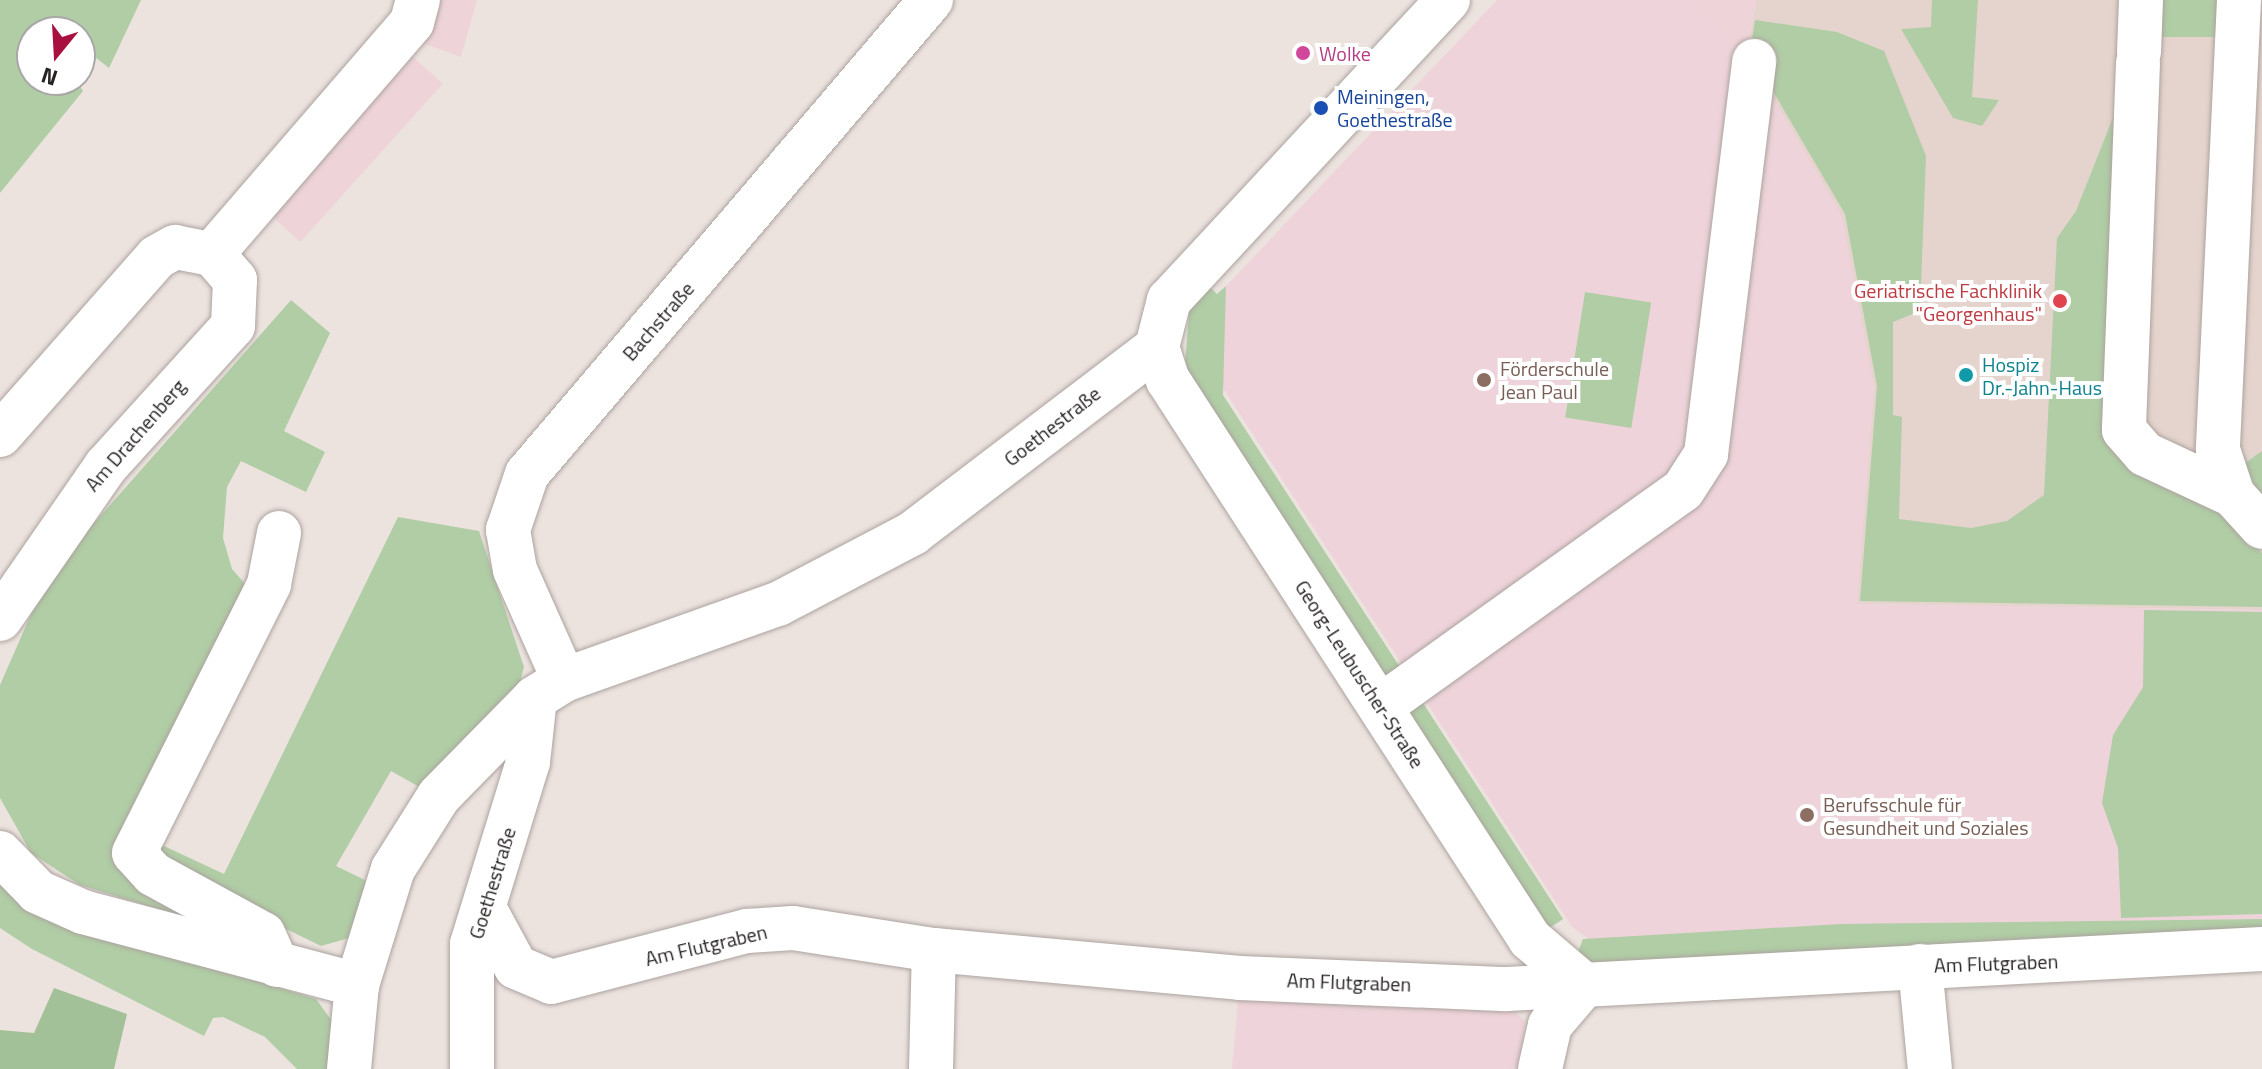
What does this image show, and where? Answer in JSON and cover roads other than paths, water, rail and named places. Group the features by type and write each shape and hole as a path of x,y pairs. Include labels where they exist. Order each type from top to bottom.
{"street":[{"path":"0,435 157,257 175,247 212,254 412,22 418,0"},
{"name":"Bachstraße","path":"550,689 515,570 508,530 527,474 931,0"},
{"path":"1157,347 1169,300 1448,0"},
{"path":"2141,0 2124,430 2145,454 2233,495 2262,527"},
{"path":"2233,495 2217,425 2239,0"},
{"path":"1381,706 1683,490 1706,454 1754,61"},
{"name":"Am Drachenberg","path":"0,619 106,466 233,326 235,280 212,254"},
{"name":"Goethestraße","path":"349,1069 357,985 380,903 411,834 550,689 778,604 913,533 1157,347"},
{"name":"Georg-Leubuscher-Straße","path":"1157,347 1168,380 1530,939 1584,985"},
{"path":"277,965 263,934 153,874 134,853 269,584 279,533"},
{"name":"Goethestraße","path":"472,1069 468,977 484,908 550,689"},
{"path":"0,853 38,892 83,912 357,985"},
{"name":"Am Flutgraben","path":"484,908 516,967 551,982 747,931 793,928 934,950 1240,978 1507,989 2262,949"},
{"path":"931,1069 934,950"},
{"path":"1920,966 1930,1069"},
{"path":"1540,1069 1550,1025 1584,985"}],"place":[{"name":"Wolke","path":"1303,53"},
{"name":"Meiningen, Goethestraße","path":"1321,108"},
{"name":"Geriatrische Fachklinik \"Georgenhaus\"","path":"2060,301"},
{"name":"Hospiz Dr.-Jahn-Haus","path":"1966,375"},
{"name":"Förderschule Jean Paul","path":"1484,380"},
{"name":"Berufsschule für Gesundheit und Soziales","path":"1807,815"}]}
